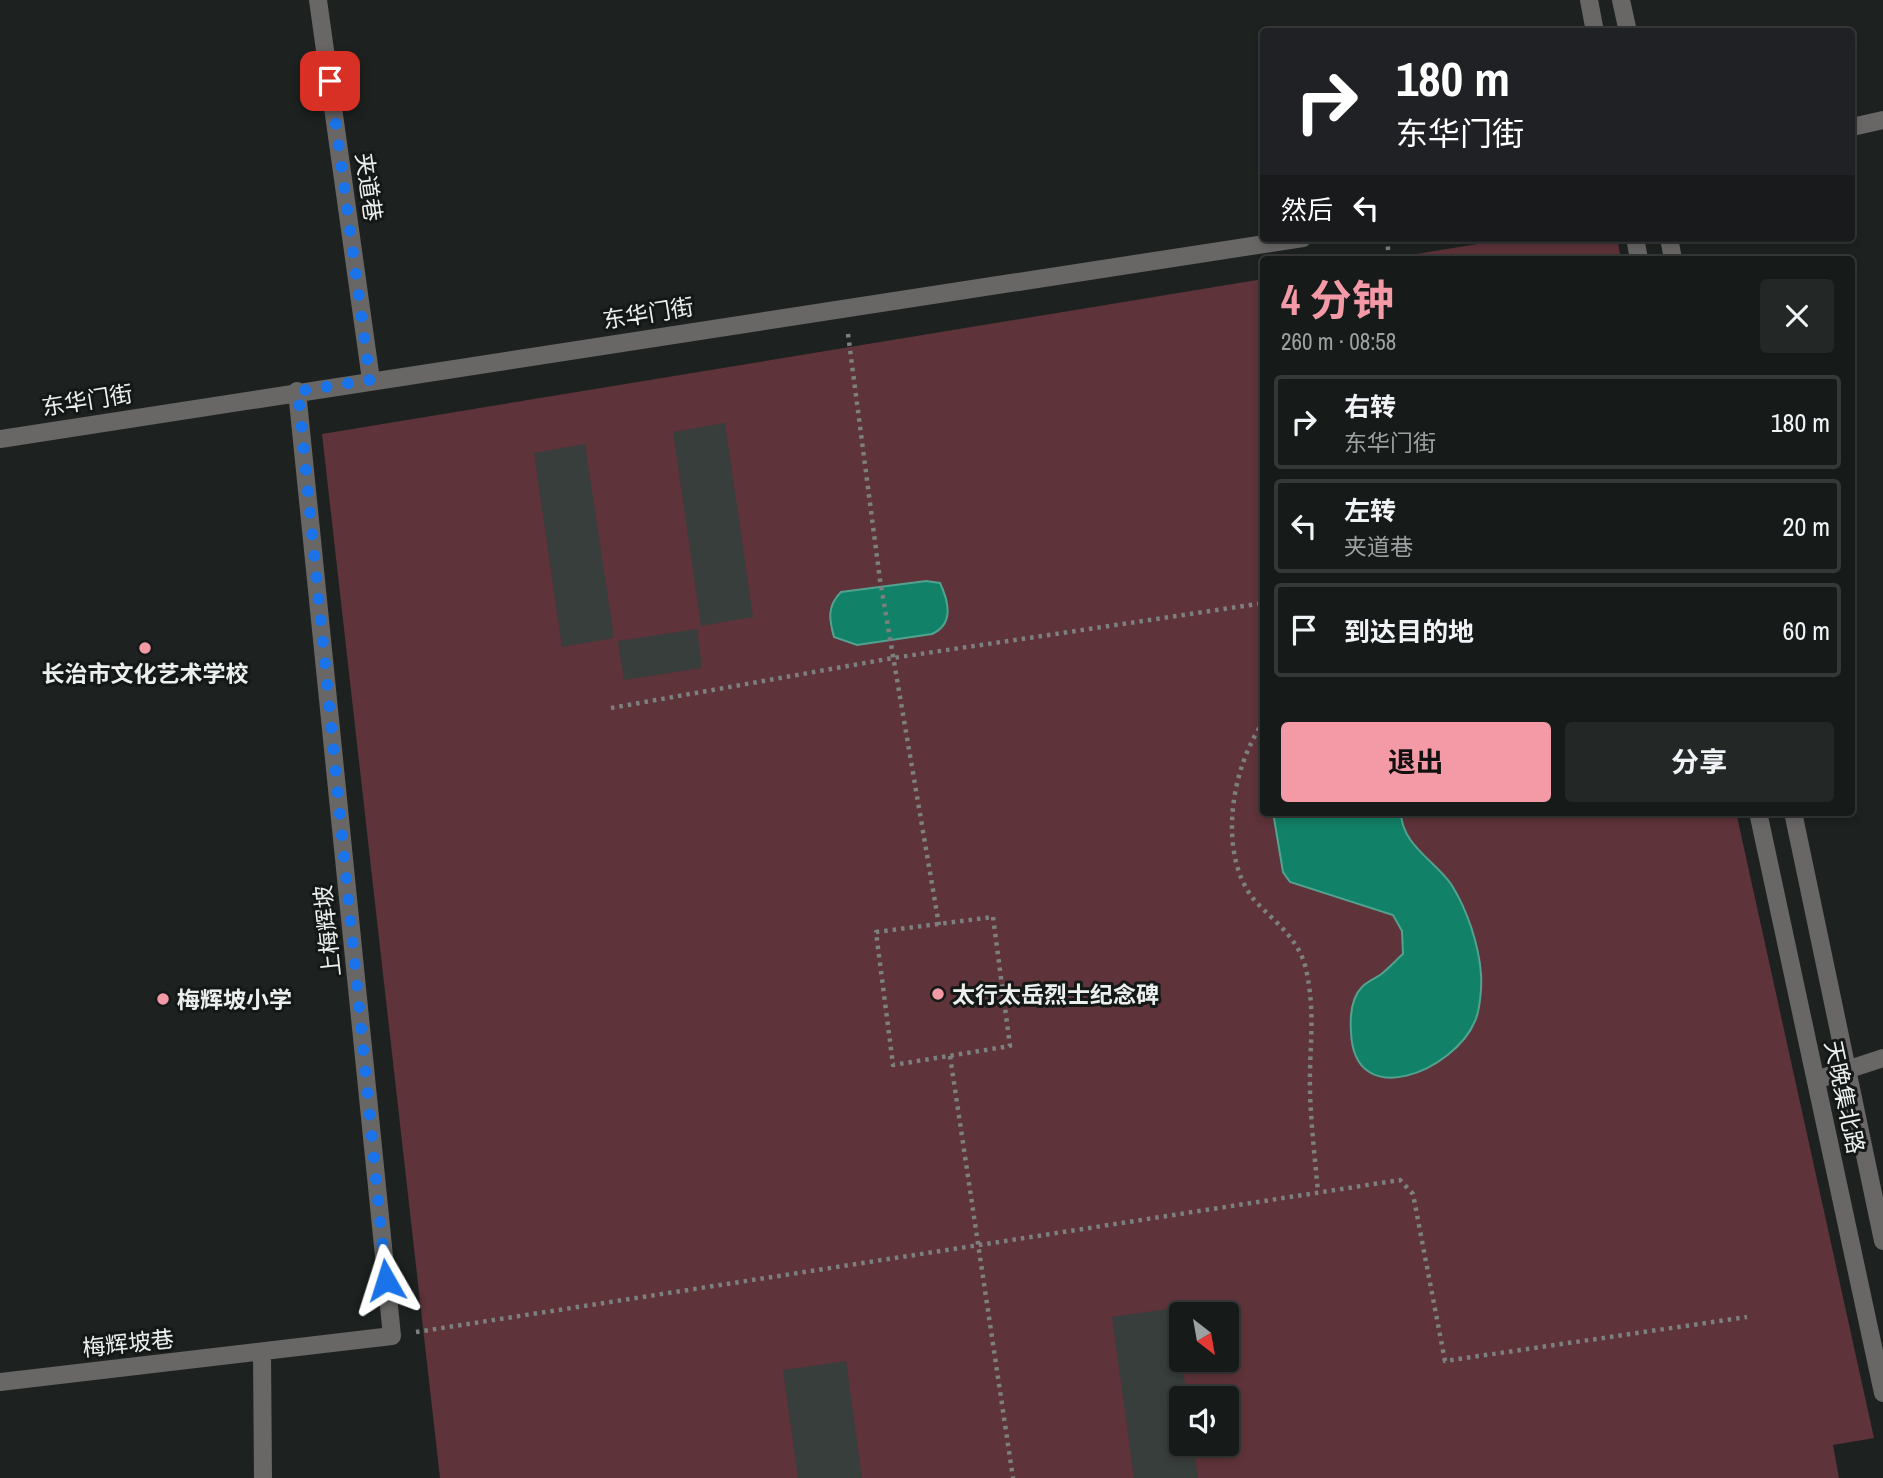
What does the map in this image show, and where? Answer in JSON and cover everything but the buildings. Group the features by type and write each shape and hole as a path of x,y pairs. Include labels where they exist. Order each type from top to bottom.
{"street":[{"name":"夹道巷","path":"318,0 370,380"},
{"path":"1589,0 1594,28"},
{"path":"1621,0 1627,28"},
{"path":"1855,126 1883,120"},
{"name":"东华门街","path":"0,439 1277,242"},
{"name":"上梅辉坡","path":"298,391 391,1336"},
{"name":"天晚集北路","path":"1759,816 1883,1393"},
{"name":"天晚集北路","path":"1794,816 1883,1241"},
{"path":"1816,1080 1883,1058"},
{"path":"263,1478 262,1352 391,1336"},
{"name":"梅辉坡巷","path":"0,1382 262,1352"}],"path":[{"path":"845,308 880,580 939,925"},
{"path":"611,708 893,658 1260,604"},
{"path":"1260,730 1237,776 1232,817 1237,866 1254,900 1289,934 1305,965 1313,1006 1310,1091 1318,1192"},
{"path":"993,916 1010,1046 950,1056 893,1065 876,932 993,916"},
{"path":"950,1056 1013,1478"},
{"path":"391,1336 1401,1180 1413,1194 1445,1361 1747,1317"}],"shaded area":[{"path":"1490,242 1618,242 1620,256 1404,256"},
{"path":"1260,279 1260,816 1737,816 1874,1438 1833,1445 1839,1478 440,1478 322,434"},
{"path":"926,581 940,583 946,598 947,618 939,630 932,634 857,645 834,637 830,613 833,602 841,592"},
{"path":"1274,816 1401,816 1402,823 1413,843 1457,894 1478,951 1481,985 1477,1016 1464,1039 1448,1055 1428,1068 1407,1076 1386,1077 1369,1072 1356,1057 1351,1032 1353,1002 1364,985 1383,973 1403,954 1402,931 1393,915 1290,882 1283,872"}],"place":[{"name":"长治市文化艺术学校","path":"145,648"},
{"name":"太行太岳烈士纪念碑","path":"938,994"},
{"name":"梅辉坡小学","path":"163,999"}],"route":[{"path":"330,81 370,380 298,391 386,1280"}]}
